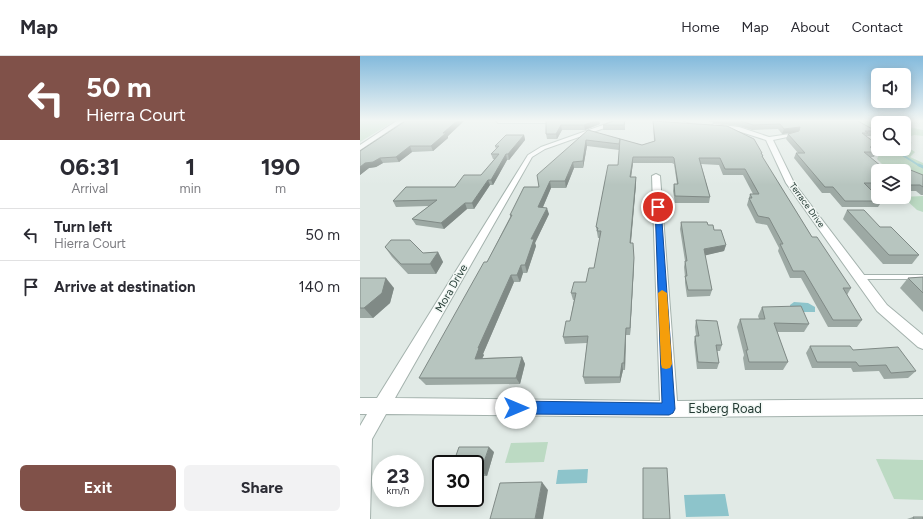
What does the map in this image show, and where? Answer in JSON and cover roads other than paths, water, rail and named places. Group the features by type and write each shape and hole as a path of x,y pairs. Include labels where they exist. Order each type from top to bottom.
{"street":[{"path":"360,148 370,142"},
{"name":"Mora Drive","path":"360,519 363,437 489,221 530,156 548,146 561,142"},
{"name":"Terrace Drive","path":"770,142 790,183 882,308 923,343"},
{"path":"656,176 669,409"},
{"name":"Esberg Road","path":"360,406 669,409 923,407"}],"lane":[{"path":"859,277 923,277"}],"water":[{"path":"794,302 808,303 815,307 815,312 796,312 790,307 790,305"},
{"path":"588,469 587,483 556,484 558,470"},
{"path":"725,494 729,516 686,517 684,495"}],"waterway":[{"path":"904,156 920,166"},
{"path":"919,165 923,167"}]}
